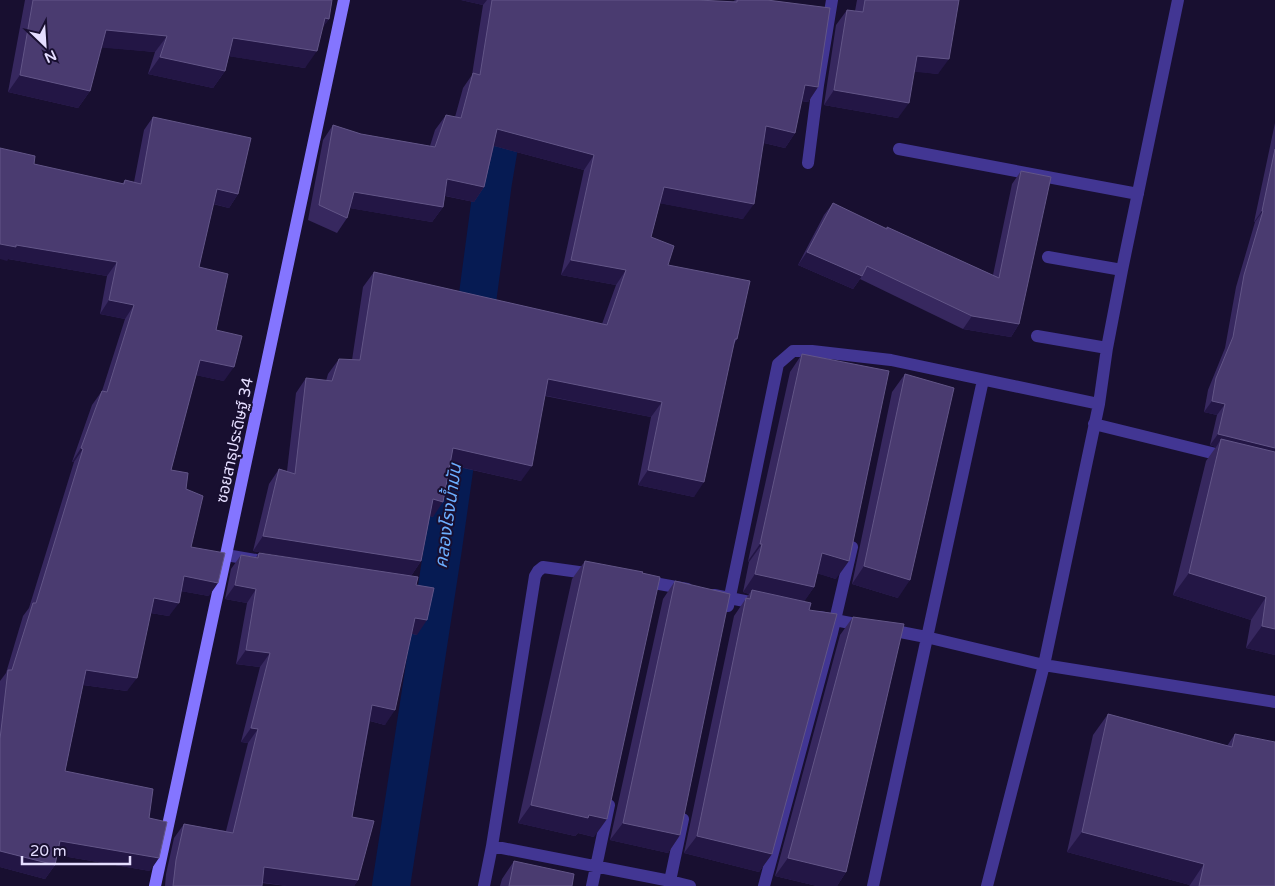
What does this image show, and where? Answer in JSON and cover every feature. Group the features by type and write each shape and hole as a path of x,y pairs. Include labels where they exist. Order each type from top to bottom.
{"street":[{"name":"ซอยสาธุประดิษฐ์ 34","path":"155,886 344,0"},
{"path":"808,163 832,0"},
{"path":"987,886 1044,665 1099,404 1107,348 1122,270 1178,0"},
{"path":"899,149 1138,194"},
{"path":"1048,256 1122,270"},
{"path":"1036,336 1107,348"},
{"path":"726,614 778,364 793,351 812,351 891,360 1099,404"},
{"path":"888,375 891,360"},
{"path":"873,886 983,380"},
{"path":"1094,424 1236,460"},
{"path":"764,886 836,620 854,534"},
{"path":"226,555 265,561"},
{"path":"484,886 535,576 543,567 600,575"},
{"path":"629,579 657,587 768,606"},
{"path":"807,614 926,637 1044,665 1275,702"},
{"path":"592,886 612,791"},
{"path":"670,881 686,805"},
{"path":"492,846 690,886"}],"building":[{"path":"33,0 332,0 329,19 325,18 317,51 233,38 225,71 160,57 167,36 106,30 90,91 20,75"},
{"path":"492,0 698,0 737,2 737,0 767,0 830,8 818,87 805,85 795,133 766,126 754,204 664,187 651,237 674,246 668,265 750,281 737,339 735,339 704,482 648,470 662,402 548,379 532,466 453,448 443,502 433,499 421,561 263,536 279,469 295,474 306,378 332,381 339,359 360,360 374,272 607,325 626,270 571,260 594,155 497,129 484,187 447,179 443,207 354,192 347,218 319,205 333,125 361,134 435,147 446,115 461,118 473,73 480,75"},
{"path":"865,0 959,0 949,59 917,56 909,103 834,90 847,10 863,12"},
{"path":"153,117 251,138 238,194 217,189 199,267 228,274 216,330 242,336 234,367 200,360 171,470 188,473 186,489 203,496 191,547 225,553 218,583 184,576 179,603 154,598 137,678 86,670 65,771 153,789 149,818 167,822 159,858 60,841 55,865 0,851 0,739 8,670 12,670 33,603 36,603 83,449 81,448 102,391 107,392 134,305 109,300 117,262 0,244 0,148 35,156 34,164 124,184 125,180 141,184"},
{"path":"1275,149 1275,448 1218,434 1225,404 1212,401 1216,378 1233,337 1244,275 1263,211"},
{"path":"1021,171 1051,177 1019,324 972,316 867,266 862,276 807,252 833,203 999,278"},
{"path":"802,354 889,371 849,561 822,553 814,587 755,574"},
{"path":"905,374 954,388 910,580 864,566"},
{"path":"1221,439 1275,452 1275,629 1262,626 1266,597 1189,573"},
{"path":"259,553 418,577 416,585 434,588 427,620 415,618 395,710 372,705 352,817 374,821 358,880 264,867 262,886 173,886 176,860 184,824 233,833 258,729 251,728 270,653 246,650 256,589 235,585 241,555 258,558"},
{"path":"585,561 660,577 607,819 589,815 588,818 531,805"},
{"path":"675,581 730,594 680,835 623,823"},
{"path":"752,590 811,603 809,610 837,614 772,854 697,836 746,598 750,599"},
{"path":"853,617 904,624 846,872 788,858"},
{"path":"1108,714 1232,747 1235,734 1275,742 1275,886 1199,886 1204,864 1082,832"},
{"path":"514,861 574,874 572,886 509,886"}],"waterway":[{"name":"คลองโรงน้ำมัน","path":"471,347 493,182 509,87 535,0"},
{"name":"คลองโรงน้ำมัน","path":"391,886 462,414"}]}
